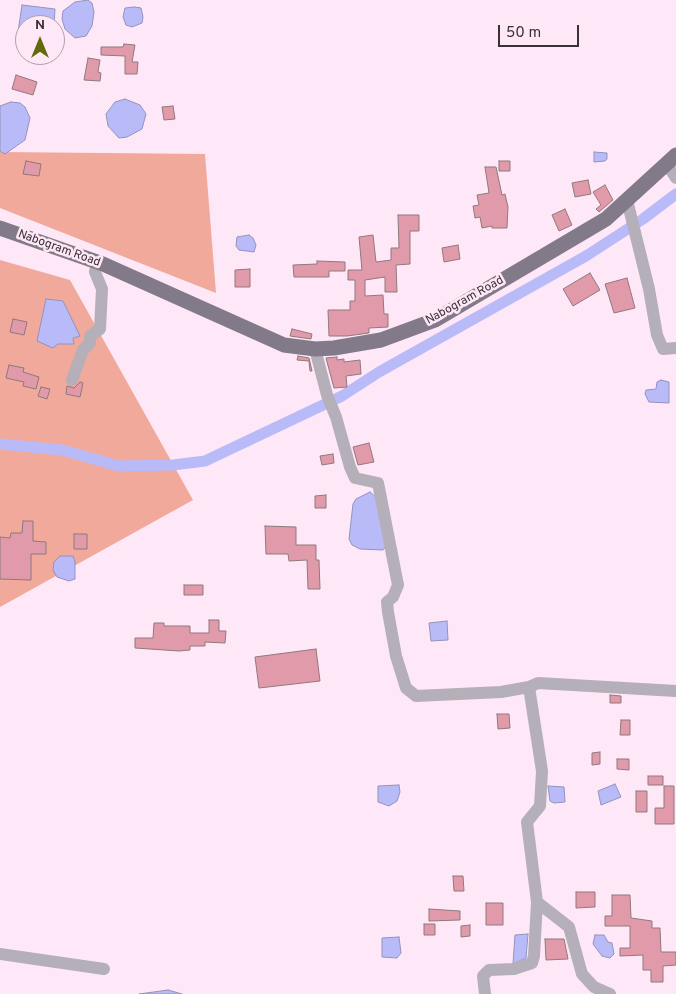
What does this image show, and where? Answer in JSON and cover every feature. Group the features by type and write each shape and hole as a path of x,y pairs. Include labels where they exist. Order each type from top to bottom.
{"main road":[{"name":"Nabogram Road","path":"0,228 97,262 284,345 316,349 381,340 435,320 606,218 671,160"}],"street":[{"path":"671,160 676,178"},
{"path":"626,200 637,238 658,334 664,349 676,348"},
{"path":"72,380 83,350 90,343 90,336 100,329 102,289 95,272 97,262"},
{"path":"316,349 327,395 355,478 378,483 398,585 393,596 387,602 388,612 396,656 406,688 416,696 501,692 538,684 676,691"},
{"path":"485,994 483,976 489,970 514,968 532,963 537,902 527,822 540,806 542,771 529,687"},
{"path":"537,902 569,927 582,974 594,988 610,994"},
{"path":"0,954 104,969"}],"shaded area":[{"path":"0,152 205,154 216,293 0,208"},
{"path":"0,260 70,280 193,500 0,607"}],"water":[{"path":"88,0 92,3 94,12 92,26 86,36 75,38 65,29 65,15 62,15 63,11 75,2"},
{"path":"22,5 55,9 55,15 21,15"},
{"path":"125,8 141,8 143,17 142,23 132,27 126,25 123,17"},
{"path":"125,99 140,105 146,114 142,129 127,137 119,138 108,126 106,114 115,102"},
{"path":"11,102 20,103 25,107 30,118 25,140 5,154 0,151 0,106"},
{"path":"594,152 607,153 607,159 594,162"},
{"path":"249,235 253,238 256,245 254,252 239,250 236,246 237,237"},
{"path":"46,299 63,301 80,336 73,338 74,344 58,344 53,348 37,341"},
{"path":"661,380 669,382 669,403 649,402 645,394 646,390 656,389 657,382"},
{"path":"370,492 377,498 386,547 383,550 360,549 352,545 349,539 353,504 356,499"},
{"path":"60,556 73,556 75,579 69,581 57,577 53,570 54,562"},
{"path":"447,621 448,640 431,641 429,623"},
{"path":"615,784 621,797 601,805 598,791"},
{"path":"399,785 400,792 397,801 389,806 378,802 378,786"},
{"path":"548,786 564,787 565,802 554,803 550,801"},
{"path":"528,934 526,958 513,964 515,935"},
{"path":"595,935 604,935 608,942 612,943 614,954 610,958 602,956 593,944"},
{"path":"399,937 401,953 397,958 382,957 382,938"},
{"path":"168,990 182,994 139,994"}],"building":[{"path":"124,44 135,45 132,62 138,62 137,74 125,74 125,56 101,55 101,47 123,47"},
{"path":"88,58 100,60 98,72 101,73 100,81 84,80"},
{"path":"16,75 37,82 33,95 12,89"},
{"path":"173,106 175,119 164,120 162,107"},
{"path":"26,161 41,164 39,176 23,174"},
{"path":"499,161 510,161 510,171 499,171"},
{"path":"485,167 496,167 502,195 505,194 508,207 507,228 492,228 492,226 482,228 480,217 475,218 473,206 479,205 477,195 489,193"},
{"path":"588,180 591,194 575,197 572,183"},
{"path":"605,185 613,200 599,212 596,209 601,205 593,192"},
{"path":"565,209 572,225 559,231 552,215"},
{"path":"398,215 419,215 419,231 410,231 410,264 396,265 397,292 385,292 385,277 365,280 365,296 383,295 384,314 388,314 388,327 369,328 369,333 329,336 328,310 350,310 350,301 355,301 355,280 348,280 348,270 362,270 359,237 373,235 376,262 391,260 391,248 399,248"},
{"path":"458,245 460,259 444,262 442,248"},
{"path":"317,261 345,262 345,271 329,271 329,277 294,277 293,265 317,264"},
{"path":"250,269 250,287 235,287 235,270"},
{"path":"590,273 600,290 573,306 563,289"},
{"path":"627,278 635,308 614,313 605,284"},
{"path":"13,319 27,322 24,335 10,332"},
{"path":"292,329 312,334 311,339 290,336"},
{"path":"298,356 309,358 312,371 310,371 309,361 297,360"},
{"path":"337,357 337,360 344,359 344,362 360,360 361,374 346,376 347,387 334,388 326,358"},
{"path":"9,365 24,368 23,372 39,377 36,389 23,386 24,382 6,378"},
{"path":"80,382 83,383 80,397 66,394 67,386 74,388"},
{"path":"41,387 50,389 47,399 38,396"},
{"path":"369,443 374,462 358,465 353,447"},
{"path":"333,454 334,463 322,465 320,456"},
{"path":"326,495 326,508 315,508 315,496"},
{"path":"23,521 33,521 33,541 46,542 46,554 31,554 31,580 0,579 0,537 10,538 11,533 22,533"},
{"path":"265,526 296,527 296,545 316,545 316,560 319,560 320,589 308,589 307,560 289,561 288,554 266,554"},
{"path":"74,534 87,534 87,549 74,549"},
{"path":"184,585 203,585 203,595 184,595"},
{"path":"209,620 219,620 219,631 226,631 225,643 205,642 205,646 190,646 190,650 179,651 135,648 135,638 153,638 154,623 164,623 164,626 190,626 190,633 209,633"},
{"path":"316,649 320,681 259,688 255,657"},
{"path":"610,695 621,696 621,703 610,703"},
{"path":"497,714 509,714 510,728 498,729"},
{"path":"621,720 630,720 630,735 620,735"},
{"path":"600,752 600,764 592,765 592,753"},
{"path":"617,759 629,759 629,770 617,769"},
{"path":"648,776 663,776 663,785 648,785"},
{"path":"664,786 674,786 674,824 655,824 655,808 664,808"},
{"path":"636,791 647,791 647,812 636,812"},
{"path":"453,876 463,876 464,891 454,891"},
{"path":"576,892 595,892 595,907 576,908"},
{"path":"612,895 630,895 631,918 652,921 652,928 660,928 661,952 676,952 676,965 663,966 663,982 651,982 651,970 643,970 643,955 620,956 620,948 630,948 630,926 605,926 605,916 612,916"},
{"path":"486,903 503,903 503,925 486,925"},
{"path":"429,909 460,911 460,920 429,921"},
{"path":"424,924 435,924 435,935 424,935"},
{"path":"470,925 470,936 461,937 461,926"},
{"path":"545,939 564,939 568,959 546,960"}],"waterway":[{"path":"0,444 62,450 119,466 173,465 205,461 342,396 379,372 586,256 643,219 676,194"}]}
